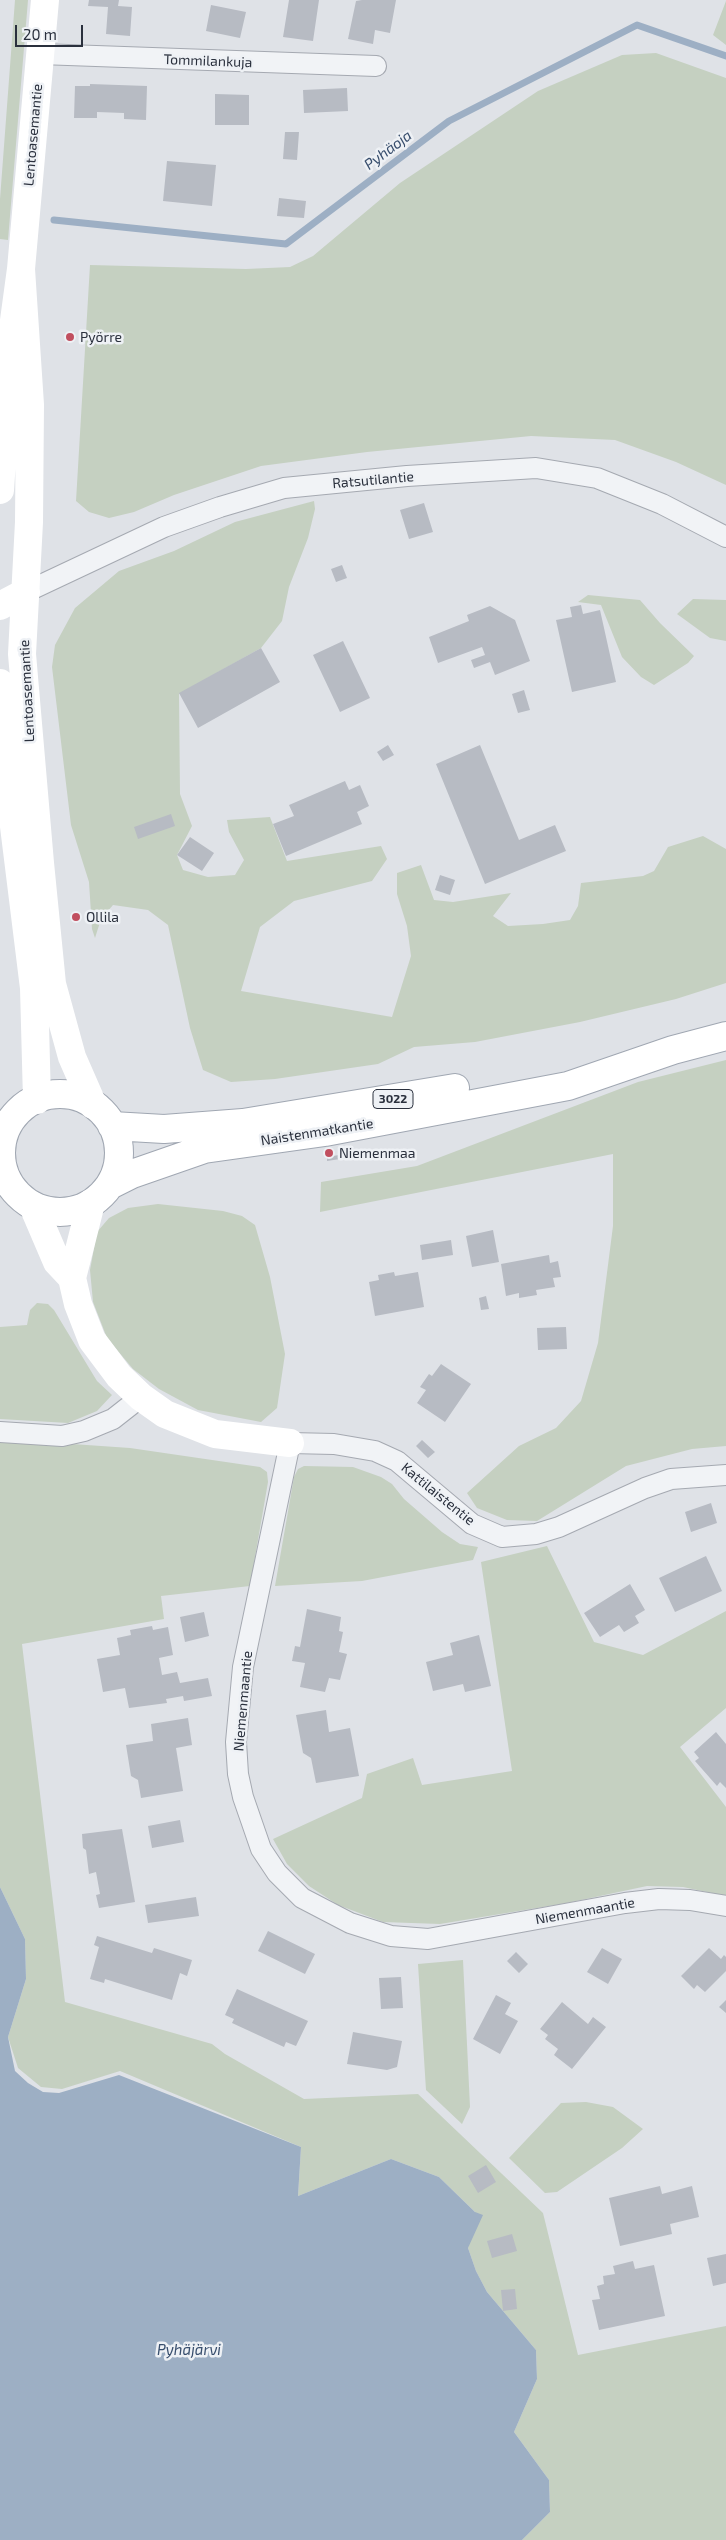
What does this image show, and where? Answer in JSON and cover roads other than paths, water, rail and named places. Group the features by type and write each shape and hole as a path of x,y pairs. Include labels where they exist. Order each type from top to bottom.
{"main road":[{"name":"Lentoasemantie","path":"0,490 9,357 21,269 45,0"},
{"name":"Lentoasemantie","path":"21,269 30,405 29,522 22,654 52,984 72,1057 93,1105"},
{"path":"0,606 26,592"},
{"name":"Lentoasemantie","path":"0,683 9,786 34,988 37,1100"},
{"name":"Naistenmatkantie","path":"100,1194 132,1174 204,1149 325,1132 568,1086 673,1050 726,1036"},
{"name":"Naistenmatkantie","path":"112,1126 164,1128 243,1123 360,1105 611,1058 673,1050"},
{"path":"72,1278 100,1194 115,1176 119,1154 112,1126 93,1105 65,1095 46,1096 20,1110 4,1126 1,1153 4,1181 20,1197 33,1206 57,1262 72,1278 78,1304 92,1340 119,1376 141,1397 165,1414 215,1434 290,1443"},
{"name":"3022","path":"33,1206 64,1212 100,1194"}],"street":[{"name":"Tommilankuja","path":"40,54 376,66"},
{"name":"Ratsutilantie","path":"26,592 164,527 229,504 284,488 407,476 536,468 597,478 662,504 726,537"},
{"path":"0,1432 62,1436 84,1431 113,1419 141,1397"},
{"name":"Kattilaistentie","path":"290,1443 334,1444 375,1451 397,1461 472,1524 502,1537 536,1534 559,1527 645,1488 671,1479 726,1475"},
{"name":"Niemenmaantie","path":"290,1443 243,1668 236,1742 238,1774 250,1822 261,1849 277,1873 302,1898 324,1910 366,1928 408,1938 428,1938 616,1904 659,1899 690,1900 726,1906"}],"water":[{"name":"Pyhäjärvi","path":"0,1887 25,1939 26,1979 8,2037 15,2071 28,2083 43,2092 59,2093 119,2075 301,2147 298,2196 391,2159 439,2177 475,2212 483,2215 468,2248 476,2271 487,2292 536,2350 537,2379 514,2432 549,2480 550,2512 522,2540 0,2540"}],"waterway":[{"name":"Pyhäoja","path":"54,220 286,244 449,121 637,25 726,56"}],"place":[{"name":"Pyörre","path":"70,337"},
{"name":"Ollila","path":"76,917"},
{"name":"Niemenmaa","path":"329,1153"}]}
